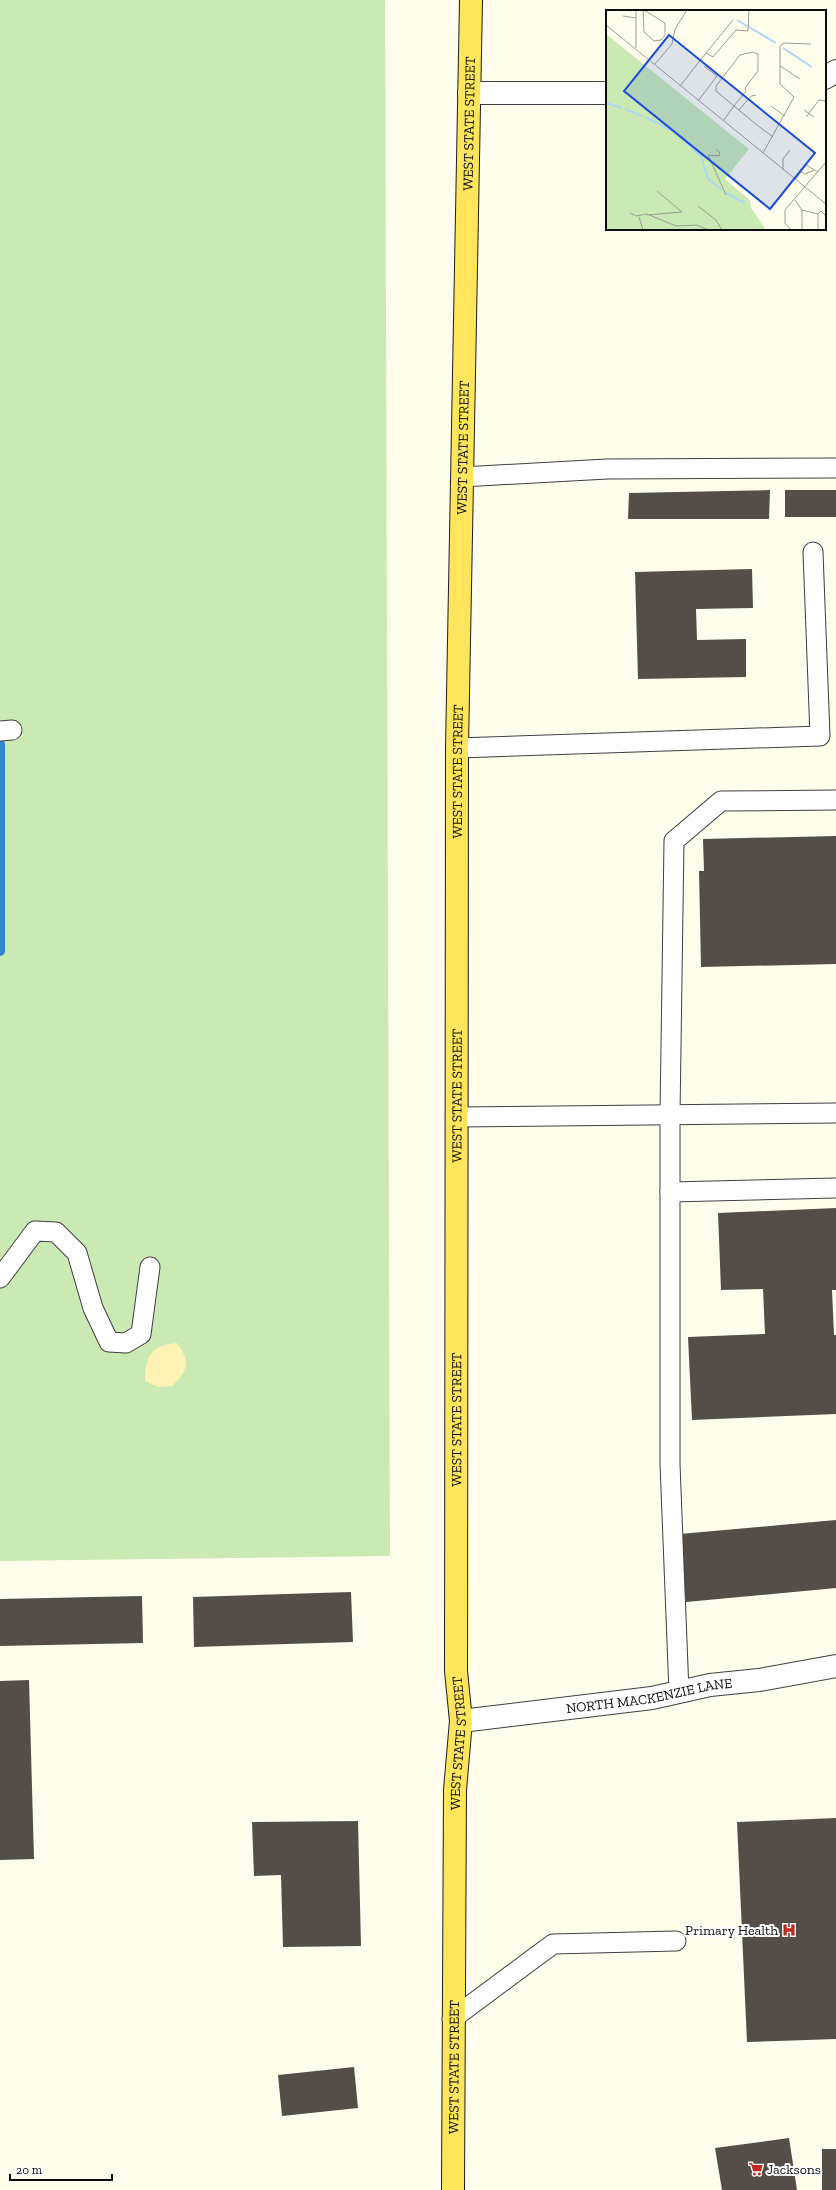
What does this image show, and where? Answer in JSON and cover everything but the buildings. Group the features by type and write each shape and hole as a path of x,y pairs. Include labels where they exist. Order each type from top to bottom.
{"main road":[{"name":"WEST STATE STREET","path":"453,2190 452,2019 455,1790 461,1721 456,1671 457,748 471,0"}],"street":[{"path":"826,77 836,71"},
{"path":"469,93 606,93"},
{"name":"NORTH MACKENZIE LANE","path":"461,1721 638,1699 710,1685 759,1680 836,1666"}],"lane":[{"path":"462,477 607,469 836,468"},
{"path":"457,748 820,736 813,552"},
{"path":"679,1692 670,1478 670,1115 674,841 721,801 836,800"},
{"path":"457,1117 836,1113"},
{"path":"670,1192 836,1188"},
{"path":"0,1278 35,1231 56,1232 77,1252 92,1308 109,1342 126,1343 141,1334 150,1268"},
{"path":"452,2019 553,1944 676,1941"}],"green space":[{"path":"0,0 385,0 390,1556 0,1561"}],"sand":[{"path":"177,1343 186,1361 186,1366 182,1375 172,1386 158,1387 145,1381 146,1365 151,1353 161,1346"}],"waterway":[{"path":"0,744 0,951"}],"place":[{"name":"Primary Health","path":"789,1930"},
{"name":"Jacksons","path":"756,2169"}]}
